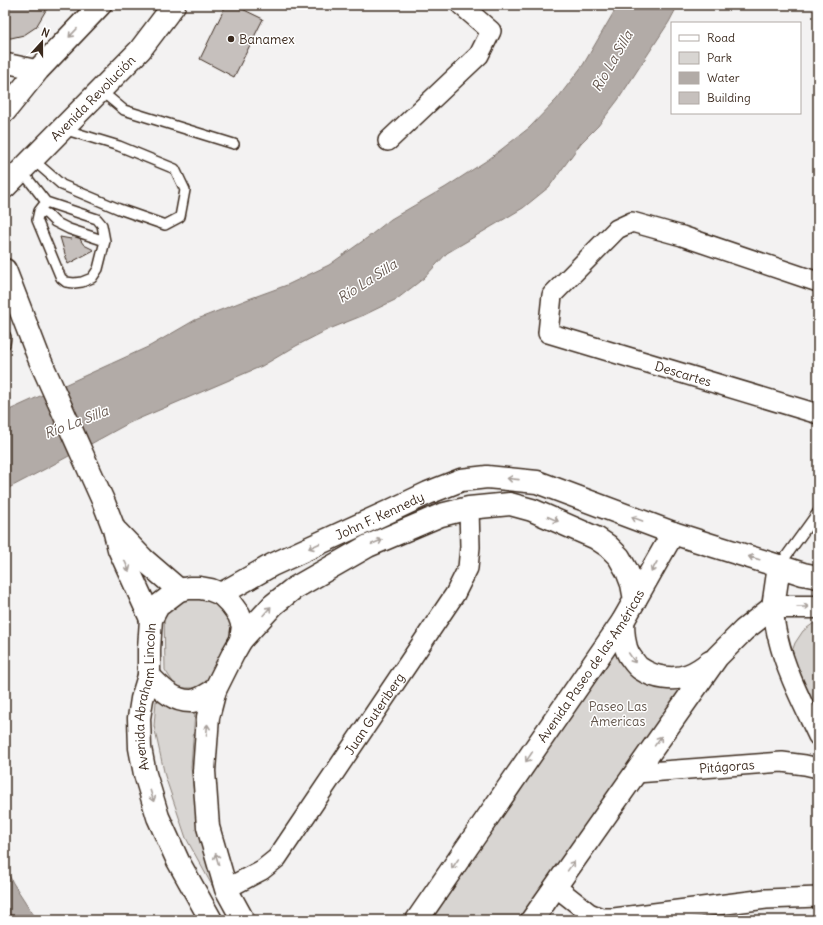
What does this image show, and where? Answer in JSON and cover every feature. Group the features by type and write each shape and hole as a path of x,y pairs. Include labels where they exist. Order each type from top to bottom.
{"street":[{"path":"5,111 38,70 100,5"},
{"name":"Avenida Revolución","path":"5,187 140,50 160,14 174,5"},
{"path":"388,141 478,55 490,31 461,5"},
{"path":"5,63 38,70"},
{"name":"Descartes","path":"818,282 682,236 632,222 617,229 552,294 548,332 818,414"},
{"path":"7,280 39,358 104,503 114,529 119,550 150,619"},
{"name":"John F. Kennedy","path":"221,594 272,565 428,492 461,480 487,476 536,482 673,532"},
{"name":"John F. Kennedy","path":"241,640 273,605 294,589 347,558 368,546 440,515 469,508 510,504 532,510 596,538 608,546 618,557 632,584 635,600"},
{"name":"Juan Guteriberg","path":"226,889 262,870 277,858 455,594 468,568 470,547 469,508"},
{"path":"114,529 143,559 179,590 200,588 221,594 239,615 243,626 241,640 232,654 215,690 208,717 204,772 208,827 226,889 243,920"},
{"path":"673,532 803,574 818,577"},
{"name":"Avenida Paseo de las Américas","path":"417,920 623,621 673,532"},
{"path":"779,566 773,607 777,637 794,687 818,736"},
{"name":"Avenida Abraham Lincoln","path":"179,590 158,606 150,619 149,676 142,699 139,718 140,748 145,774 158,817 178,861 211,920"},
{"path":"623,621 623,634 629,654 640,669 657,676 674,679 688,675 717,657 744,630 773,607 818,607"},
{"path":"532,920 717,657"},
{"path":"149,676 162,690 173,698 192,701 202,698 215,690"},
{"name":"Pitágoras","path":"636,773 782,762 818,768"},
{"path":"556,887 589,913 601,918 614,918 766,899 818,897"}],"lane":[{"path":"100,90 124,110 234,144"},
{"path":"26,165 62,185 119,209 165,225 180,217 185,190 175,169 119,146 62,129"},
{"path":"26,165 46,202 97,219 102,225 105,241 98,269 92,278 74,283 66,282 61,278 37,220 39,211 46,202"},
{"path":"39,211 47,214 55,222 69,229 105,241"},
{"path":"5,335 5,344"},
{"path":"779,566 818,512"}],"green space":[{"path":"195,594 218,597 240,622 214,676 198,688 177,688 165,670 164,606"},
{"path":"818,620 818,726 790,657 795,643 803,631"},
{"name":"Paseo Las Americas","path":"615,647 685,687 519,920 432,920"},
{"path":"156,701 195,712 191,767 198,830 231,920 186,838 165,776 154,726"}],"water":[{"name":"Río La Silla","path":"618,5 678,5 669,22 618,100 598,126 581,143 549,187 523,208 447,253 424,278 397,299 364,315 327,330 262,366 129,423 5,490 5,412 150,346 195,320 287,285 329,265 391,219 446,187 489,159 529,128 557,99 583,65"},
{"path":"5,867 13,883 37,920 5,920"}],"building":[{"path":"5,5 49,5 36,27 24,35 5,38"},
{"name":"Banamex","path":"226,5 234,5 263,19 234,77 200,59"},
{"path":"75,235 80,237 84,245 94,250 68,264 60,237 71,239 72,236"}],"place":[{"name":"Banamex","path":"231,39"}]}
